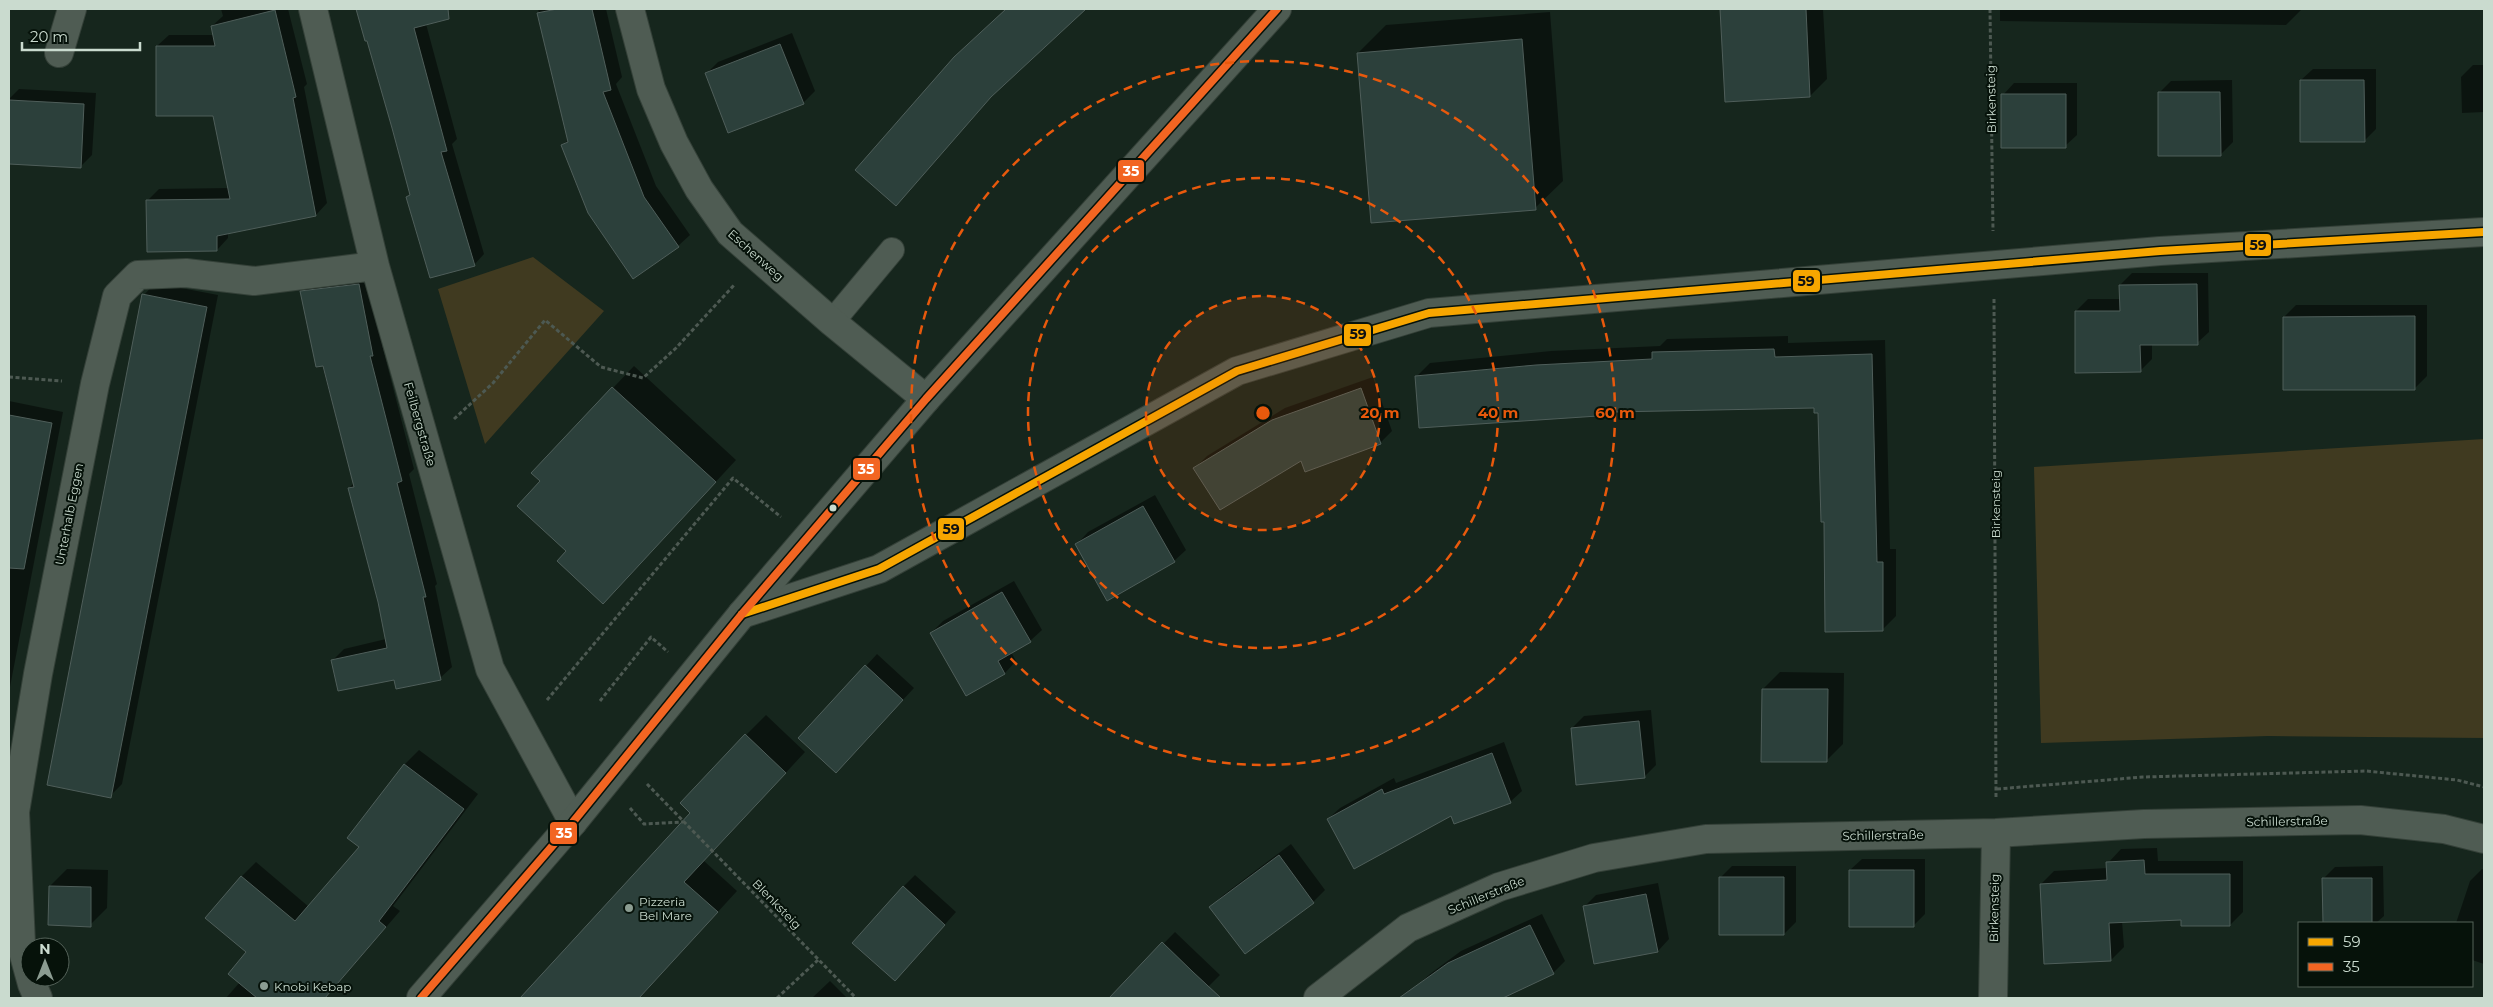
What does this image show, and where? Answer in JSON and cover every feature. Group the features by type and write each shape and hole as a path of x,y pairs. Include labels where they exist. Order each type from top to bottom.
{"street":[{"path":"59,52 72,9"},
{"name":"Feilbergstraße","path":"313,9 375,266 490,669 573,822"},
{"name":"Eschenweg","path":"630,9 650,89 674,143 699,189 730,233 832,322 926,399"},
{"path":"421,998 573,822 742,614 926,399 1277,9"},
{"path":"742,614 879,569 1237,371 1429,313 2160,251 2484,232"},
{"name":"Unterhalb Eggen","path":"38,998 32,984 22,944 15,812 38,674 95,384 117,296 138,275 186,273 254,281 375,266"},
{"name":"Schillerstraße","path":"1318,998 1408,928 1499,887 1594,858 1706,839 1996,833 2144,824 2360,820 2444,829 2484,839"},
{"name":"Birkensteig","path":"1993,998 1996,833"}],"lane":[{"path":"832,322 892,250"}],"path":[{"name":"Birkensteig","path":"1990,9 1996,833"},
{"path":"426,445 493,383 545,320 601,367 643,378 676,348 758,258"},
{"path":"9,377 95,384"},
{"path":"522,729 733,478 808,538"},
{"path":"600,701 651,637"},
{"path":"1996,789 2142,777 2366,772 2457,780 2484,787"},
{"path":"606,781 644,824 684,822"},
{"name":"Blenksteig","path":"646,783 856,998"},
{"path":"777,998 818,960"}],"shaded area":[{"path":"533,257 604,311 485,444 438,289"},
{"path":"2484,439 2484,738 2268,736 2041,743 2034,467"}],"building":[{"path":"356,9 448,9 449,19 414,28 447,151 441,152 475,266 430,278 406,197 410,195 392,128"},
{"path":"557,9 592,9 611,90 603,92 644,197 679,247 633,279 588,213 561,145 568,142 537,13"},
{"path":"1006,9 1086,9 991,97 896,206 855,170 954,57"},
{"path":"1720,9 1806,9 1810,97 1725,102"},
{"path":"275,10 296,97 293,98 316,216 217,236 217,251 147,252 146,200 230,199 213,116 156,116 156,46 215,46 211,26"},
{"path":"1522,39 1536,210 1371,223 1357,53"},
{"path":"780,44 804,104 728,133 705,73"},
{"path":"2300,80 2364,80 2365,142 2300,142"},
{"path":"2158,92 2220,92 2221,156 2158,156"},
{"path":"2001,94 2066,94 2066,148 2001,148"},
{"path":"9,100 84,104 81,168 9,164"},
{"path":"359,284 373,356 370,356 402,481 397,483 426,597 423,597 441,680 396,689 394,680 338,691 331,660 387,648 378,602 348,488 354,487 323,366 316,367 300,291"},
{"path":"2197,284 2198,345 2140,345 2141,372 2075,373 2075,311 2120,311 2119,285"},
{"path":"142,294 207,307 111,798 47,785"},
{"path":"2415,316 2415,390 2283,390 2283,317"},
{"path":"1774,349 1775,357 1872,354 1877,562 1883,562 1883,631 1825,632 1824,522 1821,522 1818,413 1814,413 1814,408 1613,412 1613,415 1419,428 1415,376 1536,365 1652,359 1652,352"},
{"path":"612,387 716,482 603,604 557,561 566,551 517,506 540,481 531,473"},
{"path":"1361,388 1381,444 1305,472 1301,461 1220,510 1193,468 1272,420"},
{"path":"9,415 52,423 24,569 9,568"},
{"path":"1143,506 1175,562 1107,601 1075,544"},
{"path":"1002,592 1031,642 998,661 1005,674 966,696 930,633"},
{"path":"865,665 903,700 836,773 798,738"},
{"path":"1762,689 1828,689 1827,762 1761,762"},
{"path":"1639,721 1645,778 1576,785 1571,728"},
{"path":"745,734 786,773 684,882 718,912 639,998 520,998 690,813 680,803"},
{"path":"1492,753 1511,803 1454,824 1451,816 1354,869 1327,819 1382,789 1384,794"},
{"path":"404,764 464,809 379,921 386,927 325,998 257,998 228,974 246,952 205,918 241,876 295,921 359,847 347,838"},
{"path":"1279,855 1314,903 1245,954 1209,907"},
{"path":"2144,860 2145,874 2230,874 2230,926 2181,926 2181,920 2109,923 2111,961 2044,964 2040,884 2107,880 2106,862"},
{"path":"1849,870 1914,870 1914,927 1849,927"},
{"path":"1719,877 1784,877 1784,935 1719,935"},
{"path":"2322,878 2372,878 2372,922 2323,922"},
{"path":"49,886 91,887 91,927 48,925"},
{"path":"903,886 945,925 895,981 852,943"},
{"path":"1646,894 1658,952 1594,964 1583,906"},
{"path":"1530,925 1554,974 1503,998 1399,998 1448,963"},
{"path":"1162,942 1193,972 1221,998 1109,998"}],"transit line":[{"name":"35","path":"421,998 573,822 742,614 926,399 1277,9"},
{"name":"59","path":"742,614 879,569 1237,371 1429,313 2160,251 2484,232"}],"place":[{"name":"Pizzeria Bel Mare","path":"629,908"},
{"name":"Knobi Kebap","path":"264,986"}]}
